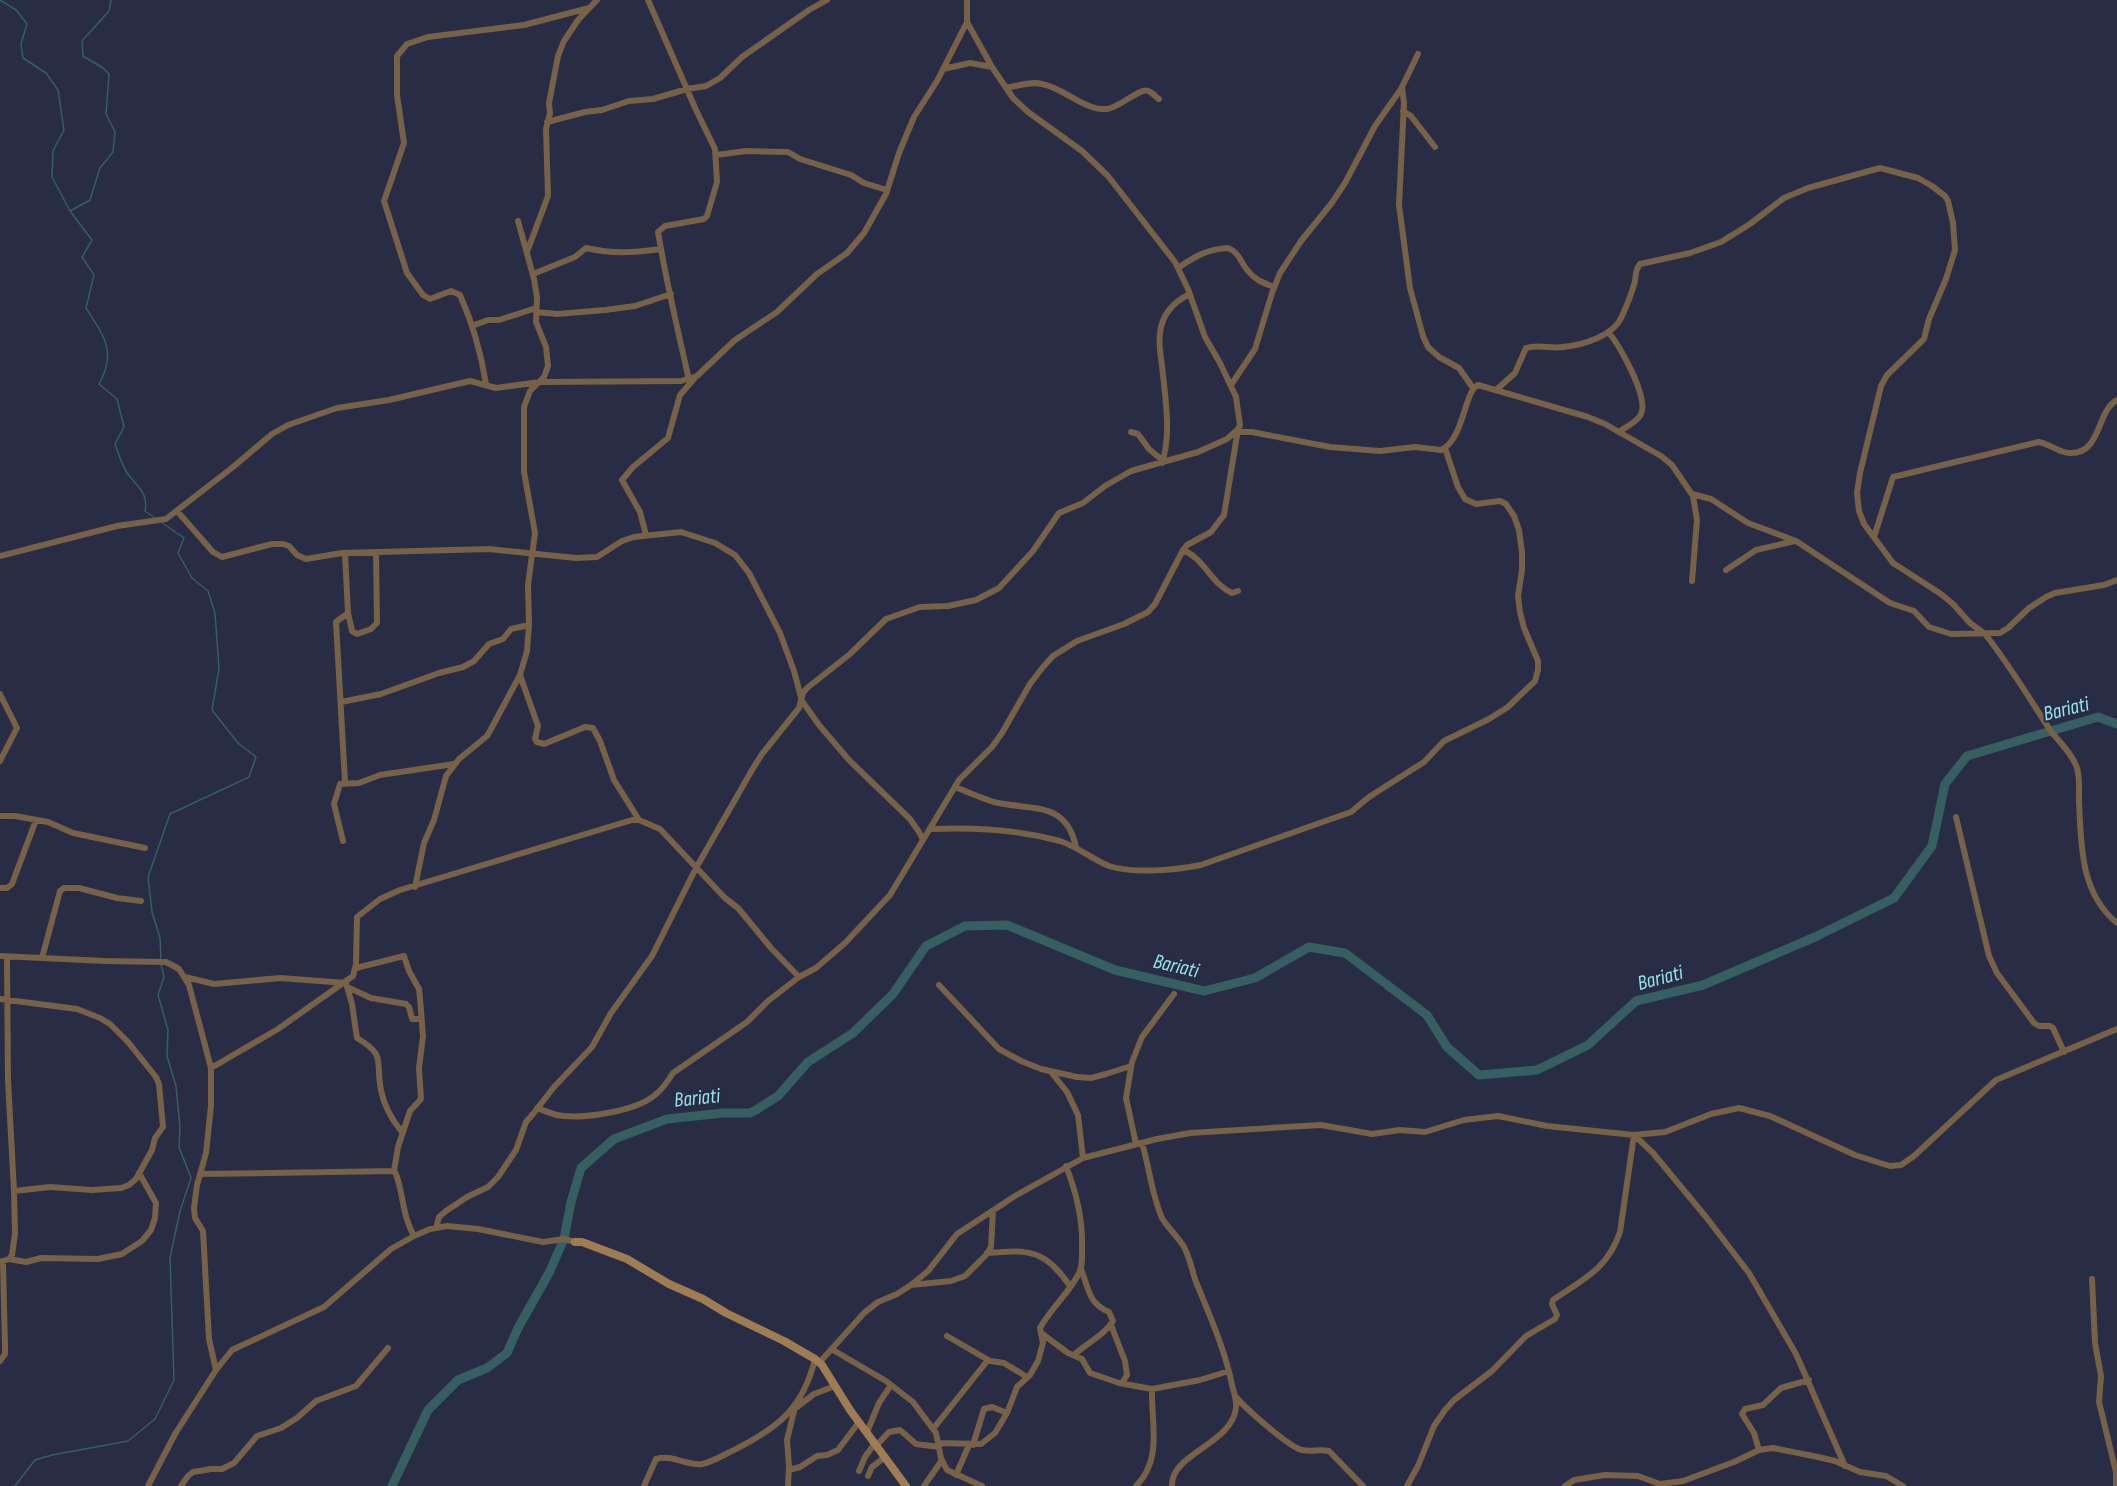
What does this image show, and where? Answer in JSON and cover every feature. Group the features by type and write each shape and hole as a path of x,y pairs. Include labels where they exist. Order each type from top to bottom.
{"street":[{"path":"527,252 548,196 547,122 560,48 578,20 597,0"},
{"path":"648,0 716,155 717,182 710,212 704,219 678,222 660,228 658,232 689,380"},
{"path":"547,122 602,110 629,101 653,99 712,83 742,57 827,0"},
{"path":"646,535 640,512 622,480 633,467 668,438 680,395 697,376 735,340 777,312 817,274 847,253 871,223 887,190 914,117 943,69 967,21 967,0"},
{"path":"486,384 482,357 460,295 447,292 430,299 423,295 407,273 403,255 385,208 385,196 404,143 397,95 398,56 407,44 420,38 524,25 589,8"},
{"path":"537,1108 564,1116 599,1114 632,1106 654,1096 666,1085 673,1072 747,1022 768,1001 834,954 890,895 959,780 992,747 1030,684 1053,656 1077,642 1148,612 1155,604 1183,550 1187,545 1212,532 1224,515 1239,412 1236,397 1205,337 1178,268 1108,176 1082,151 1028,112 1013,98 992,67 967,21"},
{"path":"1231,386 1255,350 1280,273 1300,240 1336,197 1375,126 1402,86 1418,54"},
{"path":"943,69 970,63 992,67"},
{"path":"1006,88 1040,83 1103,109 1116,106 1141,90 1148,90 1159,99"},
{"path":"1402,86 1399,205 1410,288 1422,336 1428,347 1439,357 1459,368 1473,388"},
{"path":"1403,111 1411,116 1435,147"},
{"path":"716,155 746,151 788,152 800,159 851,175 864,183 887,190"},
{"path":"1496,390 1511,378 1526,348 1563,347 1588,342 1608,332 1620,322 1630,296 1637,267 1640,264 1690,254 1721,242 1794,193 1880,168 1918,178 1945,196 1950,206 1956,240 1953,260 1929,319 1924,339 1887,375 1881,386 1860,473 1857,493 1859,511 1864,524 1893,563 1941,594 1970,624 1983,632 2075,764 2078,774 2082,850 2086,876 2094,898 2101,909 2117,923"},
{"path":"415,887 424,843 434,820 446,776 454,764 491,729 520,675 527,651 528,585 534,523 524,472 524,407 531,391 547,371 548,358 536,322 537,297 533,274 518,221"},
{"path":"533,274 574,258 586,248 604,253 660,249"},
{"path":"1178,268 1197,254 1228,248 1238,255 1255,278 1274,287"},
{"path":"472,326 536,310 557,314 635,306 671,294"},
{"path":"1162,462 1166,447 1166,424 1160,332 1173,304 1190,294"},
{"path":"1608,332 1616,340 1624,356 1643,410 1639,418 1619,432"},
{"path":"0,556 117,526 160,521 177,511 233,468 264,440 288,425 337,408 388,400 475,381 496,388 540,382 689,380 697,376"},
{"path":"1473,388 1478,386 1496,390 1588,417 1661,456 1671,465 1696,502 1697,519 1692,581"},
{"path":"436,1228 440,1217 446,1211 488,1187 498,1177 516,1150 526,1122 554,1087 592,1047 611,1013 652,956 696,868 762,754 799,708 807,688 850,654 881,622 912,608 948,606 976,600 991,593 1009,579 1033,551 1059,513 1083,503 1105,486 1131,471 1198,452 1221,442 1238,430 1320,446 1380,451 1415,447 1441,450 1453,442 1473,388"},
{"path":"1875,537 1893,477 2039,442 2047,443 2065,453 2074,453 2094,441 2107,408 2117,400"},
{"path":"1131,432 1138,434 1162,462"},
{"path":"931,829 999,831 1042,837 1076,847 1110,866 1140,870 1186,868 1255,847 1351,812 1413,770 1444,741 1508,707 1535,681 1538,661 1524,628 1518,596 1522,570 1519,530 1506,504 1500,501 1476,504 1465,499 1458,487 1445,448"},
{"path":"1692,494 1710,500 1748,522 1796,541 1890,603 1914,611 1924,624 1933,630 1962,635 2002,632 2028,608 2055,593 2089,588 2117,580"},
{"path":"177,511 213,552 222,557 272,544 289,546 297,555 306,559 345,553 489,549 576,558 597,557 622,541 646,535 681,532 715,543 735,555 749,573 777,626 794,671 802,701 849,760 910,819 923,840"},
{"path":"1726,570 1756,550 1796,541"},
{"path":"1183,550 1193,554 1201,561 1226,590 1232,593 1238,591"},
{"path":"345,553 348,613 352,631 355,633 371,629 376,625 376,552"},
{"path":"345,782 336,622 348,613"},
{"path":"341,702 381,694 463,666 479,657 486,646 503,639 511,629 529,626"},
{"path":"520,675 538,726 535,739 537,742 544,744 585,727 593,728 614,780 639,820"},
{"path":"0,694 17,728 0,761"},
{"path":"343,842 334,804 339,784 358,783 380,775 454,764"},
{"path":"955,788 992,801 1034,807 1053,813 1069,825 1076,847"},
{"path":"0,816 48,822 73,833 145,848"},
{"path":"1956,817 1989,956 1997,973 2034,1023 2053,1028 2064,1052"},
{"path":"0,888 7,888 12,884 36,820"},
{"path":"211,1068 279,1029 346,985 356,968 357,917 359,913 380,899 400,890 632,820 639,820 660,829 725,898 738,908 799,977"},
{"path":"42,958 60,891 64,888 70,886 117,898 141,901"},
{"path":"4,1261 12,1255 15,1234 3,1000 3,956 154,961 173,964 185,977 211,1068 211,1106 206,1154 197,1185 194,1215 203,1231 208,1329 216,1370"},
{"path":"356,968 401,956 405,957 409,971 419,989 423,1036 419,1068 421,1099 410,1111 402,1132 394,1171 403,1197 406,1220 414,1236"},
{"path":"185,977 214,984 280,978 346,985 371,998 406,1004 412,1019 421,1019"},
{"path":"346,985 357,1038 368,1044 377,1057 385,1104 395,1124 402,1132"},
{"path":"939,985 999,1049 1021,1061 1051,1071 1091,1078 1131,1066"},
{"path":"1172,1486 1172,1475 1193,1454 1213,1442 1227,1426 1236,1409 1226,1358 1184,1248 1163,1220 1126,1098 1136,1048 1174,994"},
{"path":"3,1000 77,1009 100,1018 120,1033 156,1077 159,1084 163,1126 134,1182 121,1188 92,1190 50,1187 14,1191"},
{"path":"644,1486 656,1459 670,1457 702,1464 765,1433 784,1419 795,1407 807,1386 817,1361 833,1350 865,1312 878,1302 911,1285 928,1271 957,1234 1066,1166 1083,1158 1139,1143 1190,1133 1321,1125 1372,1134 1401,1130 1425,1131 1464,1120 1498,1116 1547,1126 1634,1135 1665,1132 1711,1114 1739,1108 1770,1116 1855,1155 1890,1166 1901,1165 1914,1156 1996,1080 2117,1029"},
{"path":"1051,1071 1067,1092 1078,1115 1083,1158"},
{"path":"1634,1135 1653,1153 1740,1262 1782,1328 1809,1380 1845,1466"},
{"path":"1407,1486 1434,1426 1445,1410 1454,1400 1492,1371 1526,1336 1555,1319 1557,1315 1552,1304 1553,1300 1595,1272 1616,1244 1620,1232 1634,1135"},
{"path":"1066,1166 1074,1186 1081,1218 1081,1269 1092,1301 1111,1314 1113,1321 1074,1355"},
{"path":"200,1174 394,1171"},
{"path":"4,1261 26,1262 41,1258 98,1259 122,1254 142,1241 151,1230 156,1203 139,1173"},
{"path":"911,1285 932,1284 965,1276 987,1253 992,1239 993,1211"},
{"path":"148,1486 175,1434 216,1370 232,1350 334,1300 391,1249 414,1236 447,1226 478,1229 543,1242 564,1239 582,1242 627,1259 669,1284 784,1341 817,1361 906,1486"},
{"path":"987,1253 1006,1251 1040,1255 1056,1268 1070,1286"},
{"path":"0,1361 5,1354 4,1261"},
{"path":"859,1471 865,1456 890,1432 900,1430 916,1444 971,1445 984,1443 991,1437 1007,1413 1017,1387 1034,1370 1043,1343 1040,1328 1053,1306 1081,1269"},
{"path":"2092,1279 2095,1343 2101,1376 2099,1401 2116,1472 2116,1486"},
{"path":"1111,1325 1125,1361 1127,1375 1122,1383"},
{"path":"1040,1333 1084,1360 1090,1373 1122,1383 1152,1389 1200,1380 1229,1371"},
{"path":"947,1336 988,1360 1004,1363 1027,1377"},
{"path":"181,1486 193,1472 222,1469 234,1463 257,1436 281,1428 297,1418 316,1401 356,1386 388,1348"},
{"path":"833,1350 891,1385 913,1402 933,1429 947,1470 982,1486"},
{"path":"933,1429 988,1360"},
{"path":"1759,1450 1754,1433 1742,1414 1744,1409 1763,1405 1781,1388 1809,1380"},
{"path":"867,1432 879,1403 891,1385"},
{"path":"788,1486 787,1440 795,1407 814,1394 835,1386"},
{"path":"1136,1486 1148,1472 1152,1461 1154,1442 1152,1389"},
{"path":"1234,1395 1244,1407 1293,1446 1303,1450 1329,1451 1363,1486"},
{"path":"956,1475 971,1445 984,1409 992,1407 1007,1413"},
{"path":"789,1470 800,1467 817,1456 838,1450 860,1422"},
{"path":"1565,1486 1574,1480 1605,1475 1638,1476 1660,1484 1683,1481 1759,1450 1773,1448 1818,1457 1860,1472 1886,1476 1903,1486"},
{"path":"868,1476 872,1467 885,1457"},
{"path":"924,1486 942,1460"}],"waterway":[{"path":"0,0 16,10 27,24 21,44 23,58 46,73 58,90 64,130 53,151 52,177 70,211"},
{"path":"111,0 109,11 82,41 83,56 109,74 106,114 115,132 113,152 100,168 90,200 70,211 92,240 82,257 94,275 86,308 103,336 108,353 107,363 99,384 117,399 124,427 115,444 124,468 145,498 145,511 155,518"},
{"path":"161,522 184,538 178,553 192,578 208,591 215,613 219,669 212,710 238,743 256,757 249,777 170,814 148,877 152,912 160,938 161,960"},
{"name":"Bariati","path":"392,1486 428,1410 458,1380 487,1368 507,1353 564,1239 571,1202 581,1168 614,1139 667,1119 723,1113 750,1113 756,1110 778,1096 808,1062 853,1033 893,994 926,946 965,926 1007,925 1115,970 1204,991 1255,978 1309,947 1345,953 1427,1015 1447,1047 1479,1075 1537,1070 1588,1045 1636,1001 1703,985 1815,937 1894,898 1932,846 1945,784 1967,756 2098,717 2117,724"},
{"path":"15,1486 35,1460 128,1441 155,1419 174,1380 170,1258 180,1211 191,1178 179,1147 180,1127 176,1086 167,1056 168,1030 158,995 164,977 161,964"}]}
